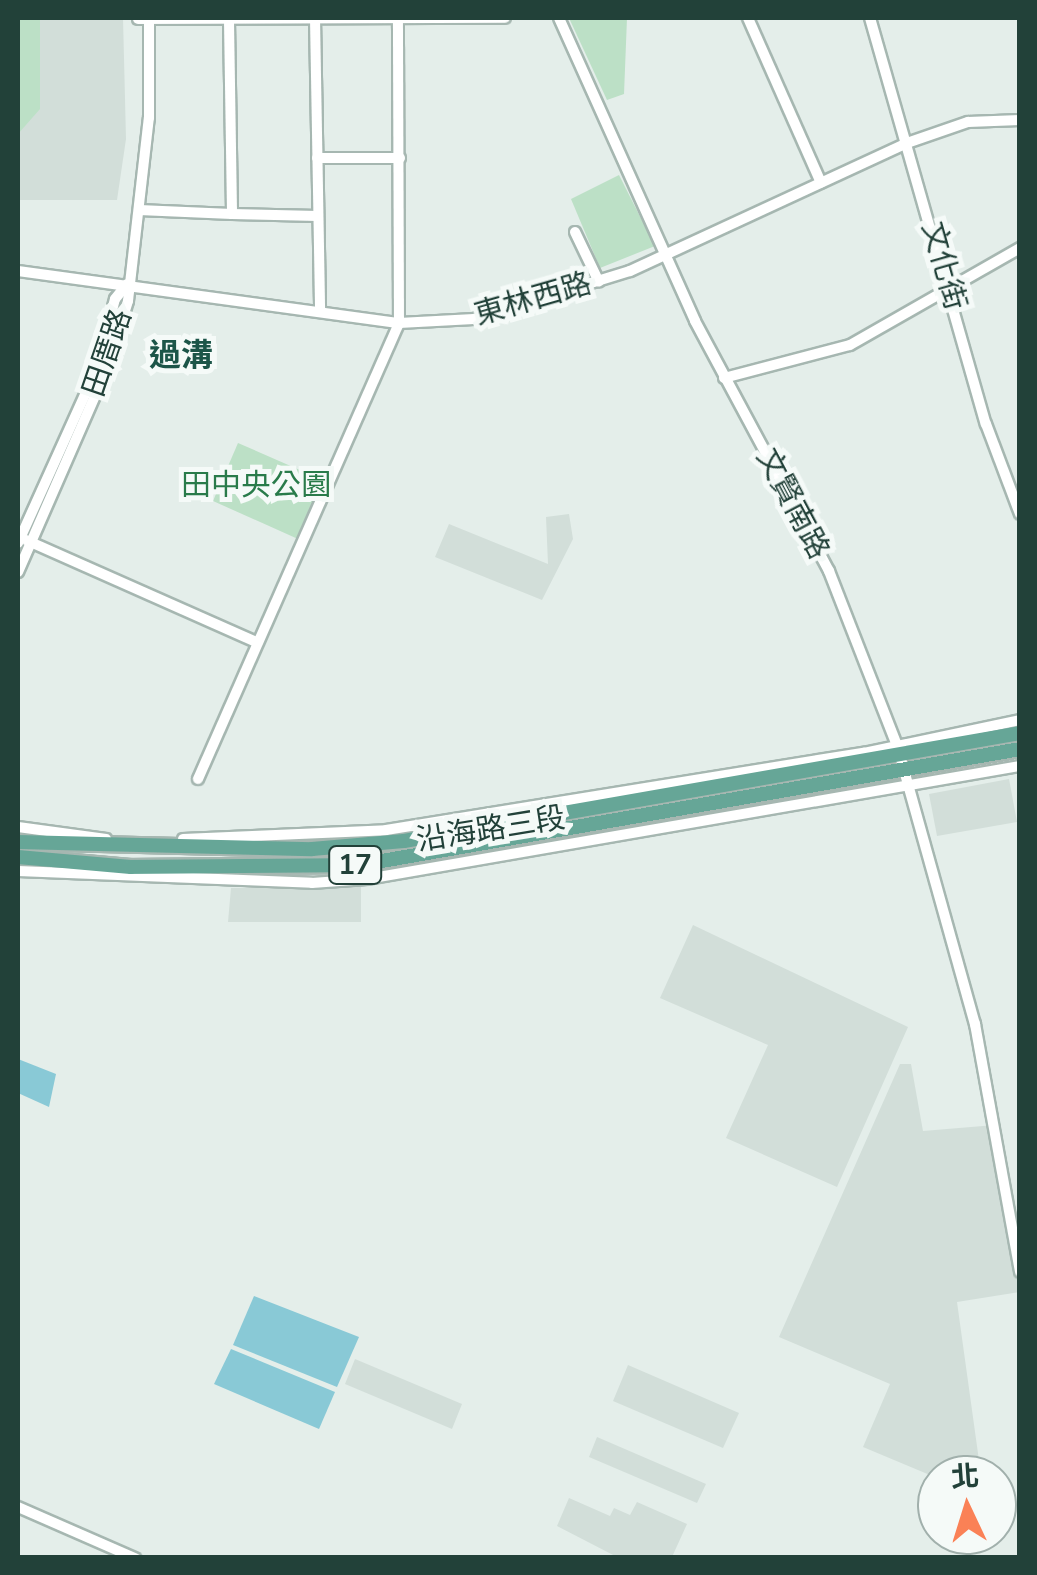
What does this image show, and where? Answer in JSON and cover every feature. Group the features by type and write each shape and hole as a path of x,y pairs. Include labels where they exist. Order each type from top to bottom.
{"main road":[{"name":"17","path":"904,766 1020,732"},
{"name":"17","path":"904,766 1020,750"},
{"name":"沿海路三段","path":"18,857 130,873 327,874 410,865 688,803 904,766"},
{"name":"沿海路三段","path":"18,842 325,842 688,803"}],"street":[{"path":"145,19 505,18"},
{"name":"文賢南路","path":"559,18 724,378 829,572 904,766 975,1024 1020,1272"},
{"path":"748,18 821,183"},
{"name":"文化街","path":"870,18 986,424 1020,514"},
{"name":"田厝路","path":"18,572 23,541 97,368 115,299 128,283 150,118 145,19"},
{"path":"315,20 320,311"},
{"path":"229,21 232,214"},
{"path":"198,779 398,323 400,158 391,21"},
{"name":"東林西路","path":"18,271 128,283 398,323 474,319 599,282 668,256 907,143 968,122 1020,120"},
{"path":"317,158 400,158"},
{"path":"139,210 318,216"},
{"path":"574,232 599,282"},
{"path":"724,378 850,345 1020,248"},
{"path":"23,541 256,642"},
{"path":"904,766 1020,720"},
{"path":"904,766 1020,766"},
{"name":"沿海路三段","path":"688,803 904,766"},
{"name":"沿海路三段","path":"18,827 118,840 325,842"},
{"path":"325,842 327,874"},
{"name":"沿海路三段","path":"18,872 130,873"},
{"path":"18,1506 136,1558"}],"shaded area":[{"path":"18,18 123,18 126,139 117,200 18,200"},
{"path":"569,514 573,539 542,600 435,557 449,524 548,564 546,517"},
{"path":"1009,779 1017,822 937,836 929,794"},
{"path":"361,887 361,922 228,922 231,888"},
{"path":"693,925 908,1027 837,1187 726,1138 768,1045 660,998"},
{"path":"900,1064 911,1064 923,1131 995,1125 1020,1292 957,1302 978,1455 917,1455 917,1470 863,1447 890,1384 779,1337"},
{"path":"355,1359 462,1404 452,1429 345,1384"},
{"path":"628,1365 739,1413 723,1448 613,1401"},
{"path":"597,1437 706,1484 697,1503 589,1457"},
{"path":"569,1498 610,1516 614,1508 630,1515 637,1502 687,1524 672,1557 617,1557 557,1526"}],"green space":[{"path":"18,18 40,18 40,109 18,134"},
{"path":"569,18 627,18 624,94 607,100"},
{"path":"619,175 655,246 600,268 571,199"},
{"name":"田中央公園","path":"238,443 325,481 298,539 213,501"}],"water":[{"path":"18,1059 56,1074 49,1107 18,1093"},
{"path":"254,1296 359,1337 337,1387 233,1345"},
{"path":"231,1349 335,1392 319,1429 214,1384"}],"district":[{"name":"過溝","path":"181,356"}]}
